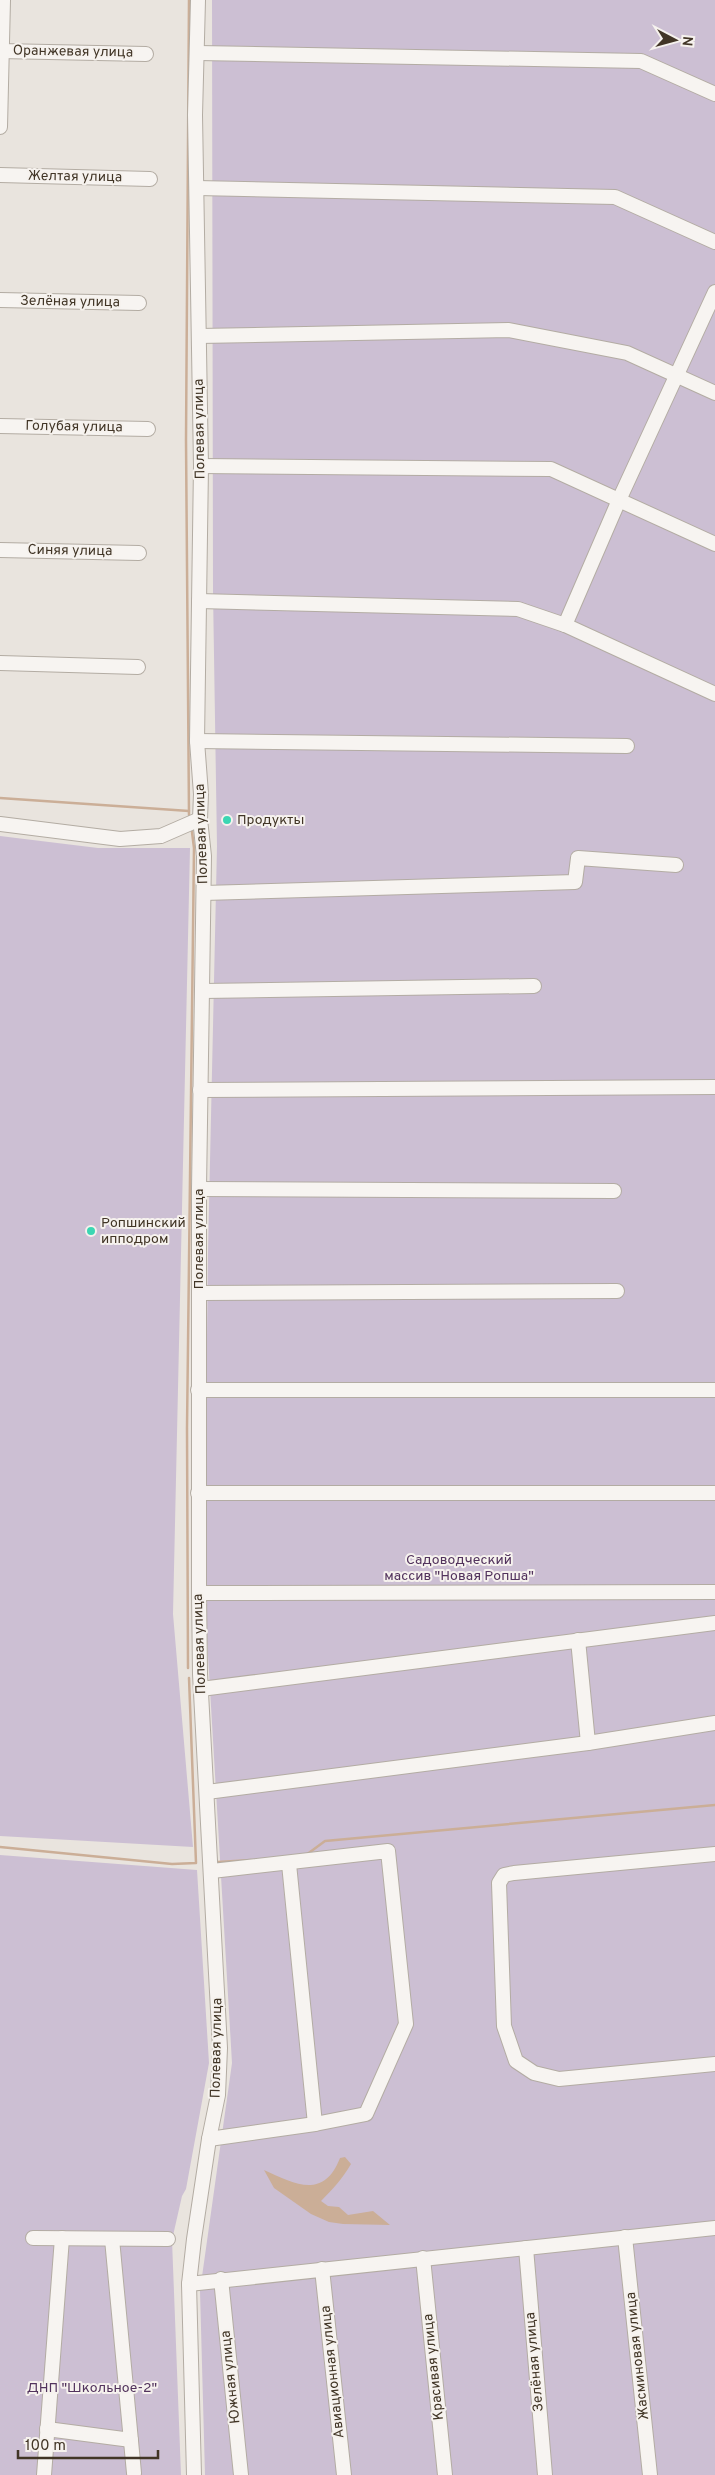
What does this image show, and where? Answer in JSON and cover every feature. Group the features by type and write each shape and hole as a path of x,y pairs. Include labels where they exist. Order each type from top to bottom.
{"street":[{"path":"0,127 3,0"},
{"name":"Полевая улица","path":"194,2475 189,2284 209,2139 218,2095 220,2048 201,1689 199,1593 199,1189 204,856 200,819 201,794 197,741 201,466 195,115 198,0"},
{"name":"Оранжевая улица","path":"1,51 146,54"},
{"path":"198,53 641,61 715,94"},
{"name":"Желтая улица","path":"0,175 150,179"},
{"path":"197,188 614,197 715,242"},
{"path":"565,625 619,500 678,376 715,292"},
{"name":"Зелёная улица","path":"0,300 139,304"},
{"path":"199,336 509,330 627,352 715,394"},
{"name":"Голубая улица","path":"0,426 148,429"},
{"path":"201,466 551,469 715,544"},
{"name":"Синяя улица","path":"0,550 139,553"},
{"path":"199,602 518,609 565,625 715,694"},
{"path":"0,663 138,666"},
{"path":"197,741 627,746"},
{"path":"0,824 120,840 161,836 200,819"},
{"path":"204,893 574,882 578,858 676,865"},
{"path":"203,991 534,986"},
{"path":"200,1090 715,1087"},
{"path":"199,1189 614,1191"},
{"path":"199,1292 617,1291"},
{"path":"198,1390 715,1390"},
{"path":"198,1493 715,1493"},
{"path":"199,1593 715,1592"},
{"path":"201,1689 715,1623"},
{"path":"578,1640 588,1743"},
{"path":"207,1792 588,1743 715,1723"},
{"path":"209,2139 315,2124 366,2114 406,2024 388,1851 212,1872"},
{"path":"715,1854 514,1873 504,1875 499,1883 504,2026 516,2061 534,2073 559,2079 715,2064"},
{"path":"289,1864 315,2124"},
{"path":"189,2284 221,2279 715,2228"},
{"name":"Жасминовая улица","path":"625,2237 650,2475"},
{"path":"33,2238 168,2240"},
{"path":"44,2475 62,2238"},
{"path":"112,2239 134,2473"},
{"name":"Зелёная улица","path":"526,2248 545,2475"},
{"name":"Красивая улица","path":"423,2258 445,2475"},
{"name":"Авиационная улица","path":"322,2269 344,2475"},
{"name":"Южная улица","path":"221,2279 241,2475"},
{"path":"47,2429 130,2440"}],"green space":[{"name":"Садоводческий массив \"Новая Ропша\"","path":"212,0 715,0 715,2475 205,2475 200,2291 232,2063 204,1587 208,1252 217,846 213,591"},
{"name":"Ропшинский ипподром","path":"0,836 98,848 190,848 173,1614 193,1847 0,1836"},
{"name":"ДНП \"Школьное-2\"","path":"0,1855 197,1870 209,2063 186,2189 182,2196 172,2240 181,2475 0,2475"}],"shaded area":[{"path":"345,2157 351,2164 337,2184 321,2201 328,2206 339,2207 348,2215 373,2211 390,2225 329,2222 311,2214 274,2188 264,2170 298,2184 317,2184 326,2179 340,2158"}],"waterway":[{"path":"189,0 186,440 189,815"},
{"path":"0,798 189,811"},
{"path":"188,1668 187,1428 194,848 192,832"},
{"path":"0,1847 172,1864 196,1863 189,1678"},
{"path":"306,1855 325,1841 715,1805"},
{"path":"218,1862 251,1860"}],"place":[{"name":"Продукты","path":"227,820"},
{"name":"Ропшинский ипподром","path":"91,1231"}]}
